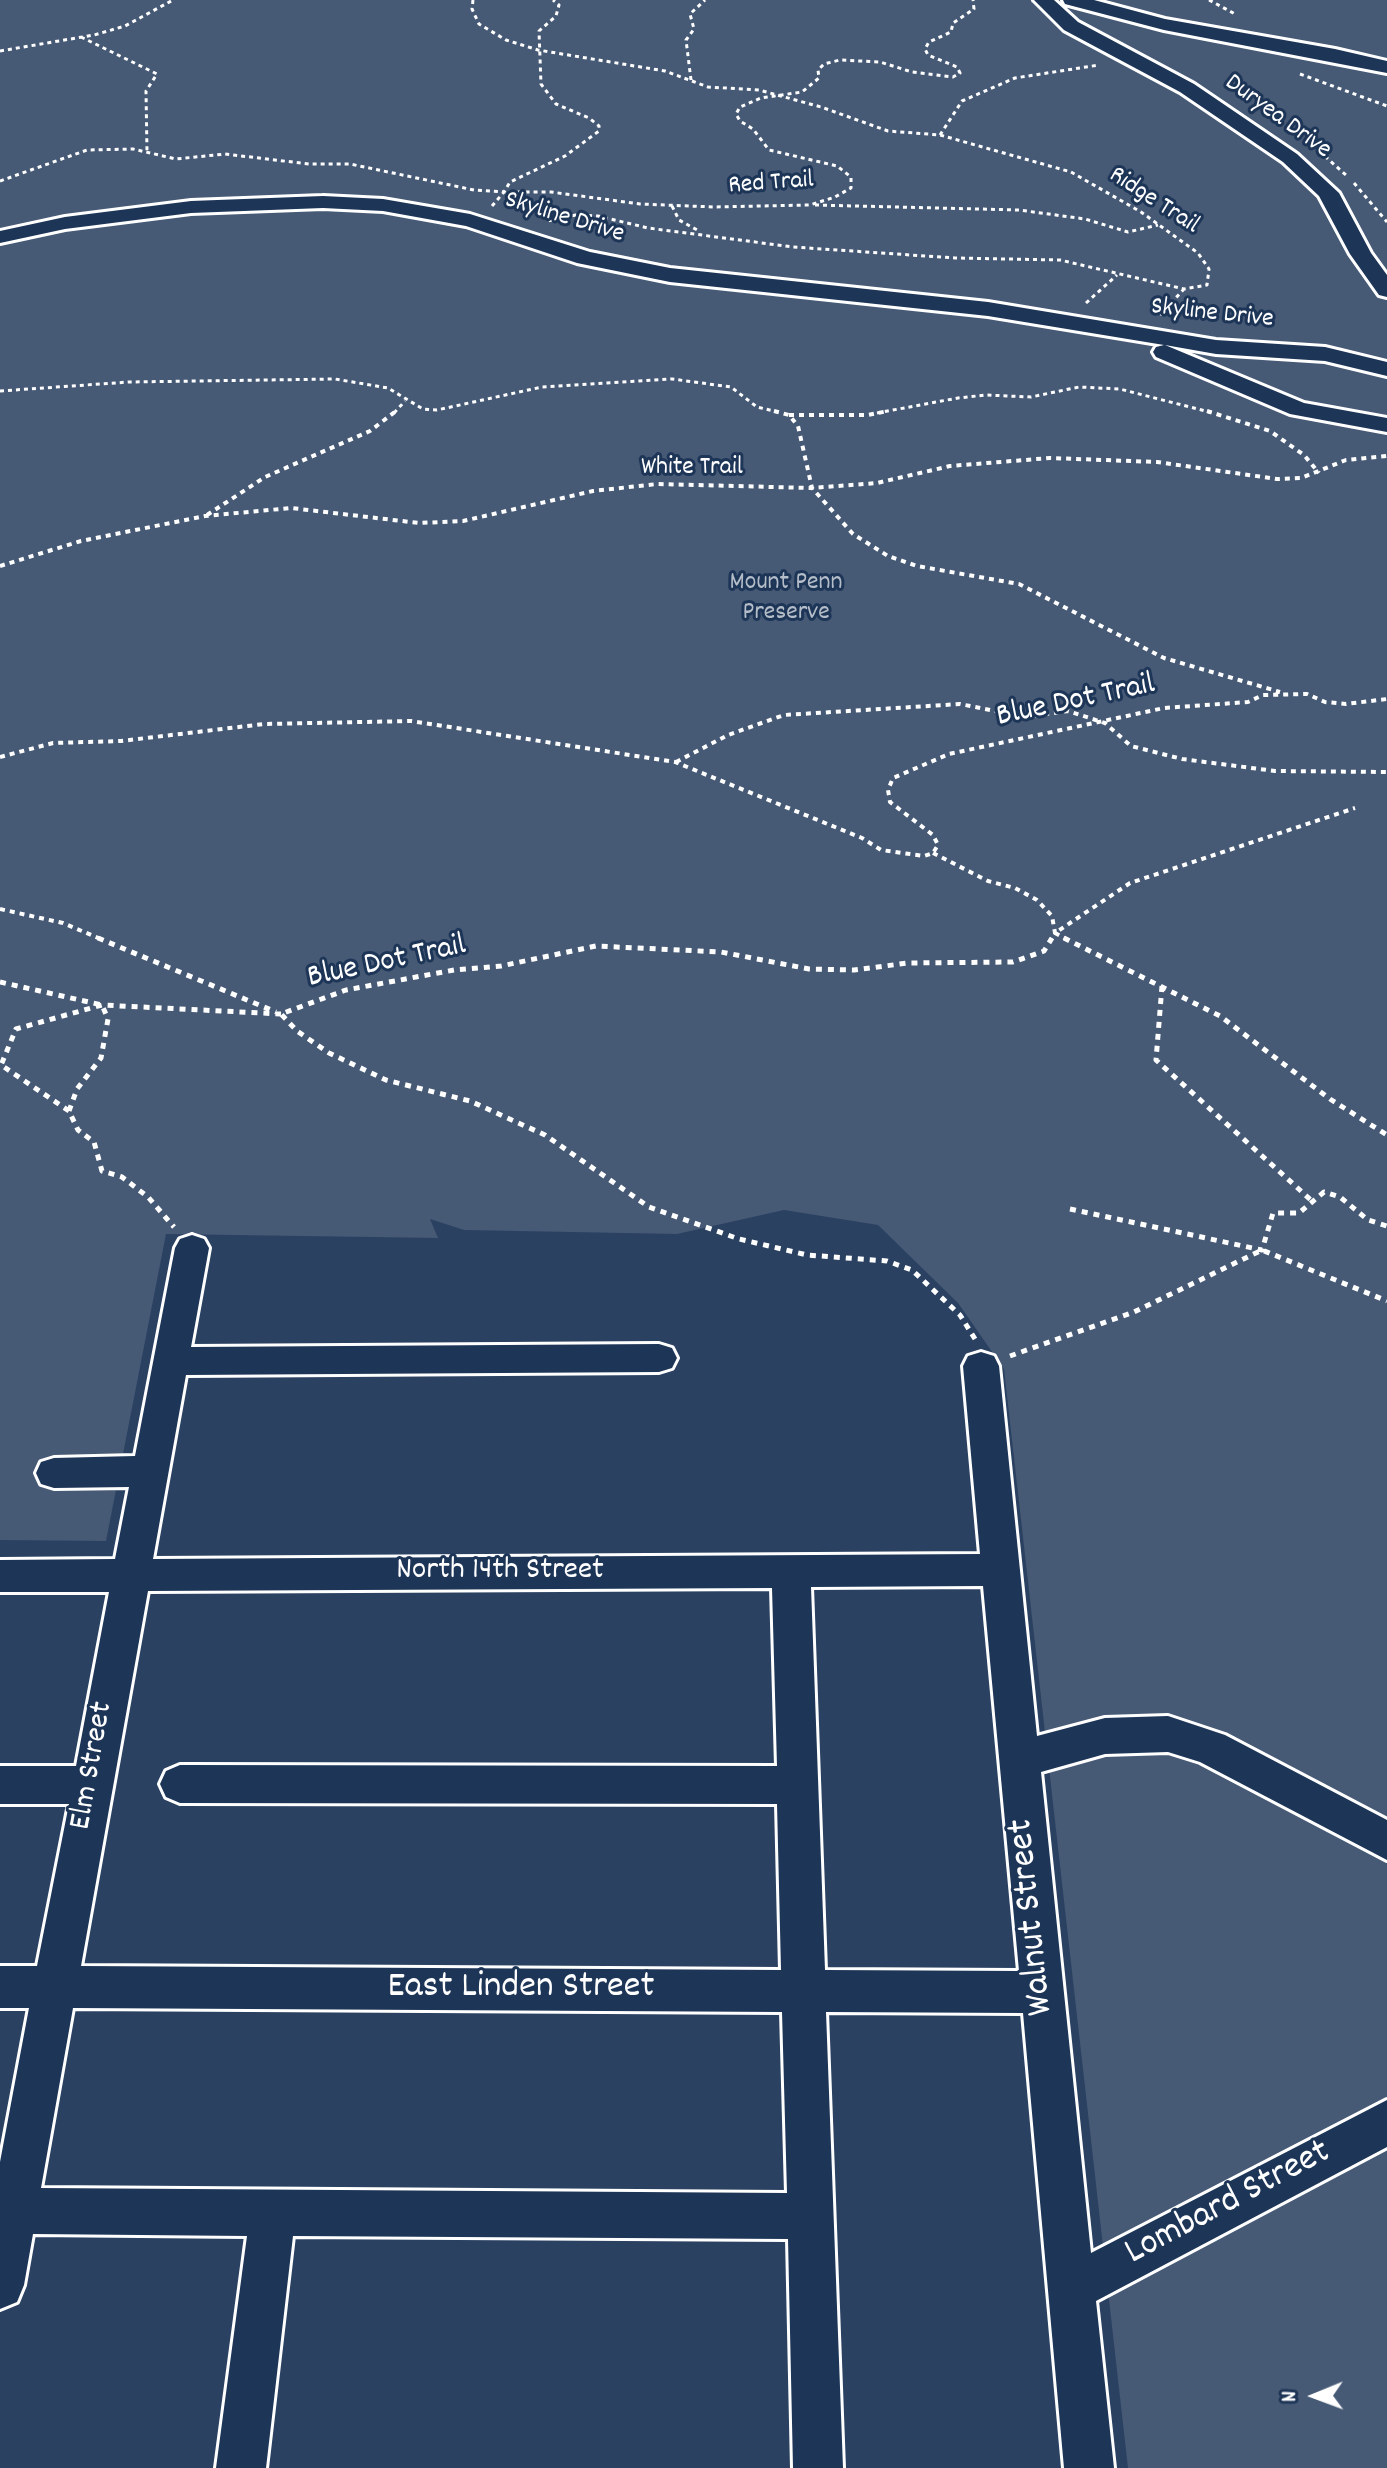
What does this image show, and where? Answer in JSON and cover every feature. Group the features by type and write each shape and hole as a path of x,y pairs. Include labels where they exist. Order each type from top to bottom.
{"street":[{"name":"Duryea Drive","path":"1043,0 1071,26 1187,88 1290,158 1314,178 1328,193 1361,254 1387,290"},
{"name":"Duryea Drive","path":"1072,0 1134,18 1387,67"},
{"name":"Duryea Drive","path":"1090,38 1087,30 1089,24 1099,20 1134,18"},
{"name":"Skyline Drive","path":"0,237 65,223 158,210 284,203 383,205 470,220 585,258 670,275 908,300 1216,347 1305,352 1387,369"},
{"name":"Skyline Drive","path":"1112,331 1298,409 1387,425"},
{"name":"Skyline Drive","path":"1260,394 1255,373 1258,366 1280,356 1305,352"},
{"name":"Elm Street","path":"0,2285 7,2211 54,1987 192,1248"},
{"path":"171,1361 659,1358"},
{"name":"Walnut Street","path":"981,1366 1089,2468"},
{"path":"54,1473 151,1471"},
{"name":"North 14th Street","path":"0,1576 1000,1570"},
{"path":"791,1571 818,2468"},
{"path":"1018,1760 1105,1736 1168,1734 1211,1748 1387,1841"},
{"path":"180,1784 796,1785"},
{"path":"0,1785 90,1785"},
{"name":"East Linden Street","path":"0,1987 1042,1992"},
{"name":"Lombard Street","path":"1072,2288 1387,2123"},
{"path":"7,2211 810,2216"},
{"path":"241,2468 273,2212"}],"path":[{"path":"0,51 125,26 173,0"},
{"name":"Ridge Trail","path":"473,0 472,9 479,24 506,40 538,50 665,71 708,87 759,90 821,107 888,131 940,135 1071,172 1141,212 1198,253 1209,269 1207,285 1184,289 1060,260 955,258 793,247 648,228 598,216 576,215 496,228"},
{"path":"470,220 494,204 510,182 565,156 599,131 599,126 589,118 556,104 541,84 539,31 556,16 559,5 553,0"},
{"path":"691,80 686,40 694,29 690,14 705,0"},
{"name":"Red Trail","path":"0,181 87,150 133,149 176,159 225,154 309,164 350,164 474,190 551,192 672,206 810,205 851,188 851,177 837,166 769,150 736,114 740,107 747,102 802,92 819,78 818,70 824,64 840,60 880,62 912,72 953,77 960,73 957,67 928,55 925,49 929,42 951,32 953,23 974,9 974,0"},
{"path":"81,37 157,74 146,91 147,152"},
{"path":"940,135 962,101 1015,78 1080,70 1126,57"},
{"path":"810,205 1019,210 1085,219 1128,232 1158,225"},
{"path":"672,206 679,220 703,233"},
{"path":"1065,322 1118,274"},
{"path":"0,391 129,382 335,379 388,388 405,401 423,409 437,410 542,387 672,379 731,387 757,407 789,415 868,415 986,395 1031,397 1079,387 1120,389 1174,401 1270,431 1304,455 1319,473"},
{"path":"205,516 265,477 370,431 393,415 405,401"},
{"path":"789,415 798,426 812,488 853,534 888,556 917,566 1019,584 1164,658 1285,694"},
{"name":"White Trail","path":"0,566 81,541 205,516 291,508 419,523 463,521 593,491 657,484 812,488 877,483 950,466 1050,458 1157,462 1277,479 1301,478 1346,460 1387,456"},
{"name":"Blue Dot Trail","path":"933,853 938,845 933,835 890,802 888,790 893,778 949,754 1164,708 1248,702 1263,695 1307,694 1325,702 1371,703 1387,699"},
{"path":"675,762 728,735 784,715 960,704 1025,717 1068,711 1105,723 1131,746 1182,759 1275,771 1387,772"},
{"path":"0,757 53,743 121,741 306,721 376,720 411,721 675,762 862,838 881,850 924,856 933,853 988,881 1015,888 1037,900 1052,916 1055,933 1220,1016 1330,1099 1387,1135"},
{"name":"Blue Dot Trail","path":"981,1366 974,1336 960,1315 912,1270 887,1261 807,1255 739,1239 649,1207 545,1135 470,1101 386,1080 329,1053 297,1031 281,1014 346,990 454,970 501,966 596,946 721,952 809,969 854,970 908,963 1013,962 1044,951 1055,933 1130,883 1355,808"},
{"path":"0,909 63,923 281,1014"},
{"path":"0,982 102,1005 281,1014"},
{"path":"1162,986 1156,1060 1312,1201"},
{"path":"69,1111 77,1089 101,1058 108,1019 102,1005"},
{"path":"102,1005 16,1029 1,1065 69,1111 78,1130 94,1142 102,1171 122,1177 148,1197 192,1248"},
{"path":"981,1366 1134,1312 1262,1250 1273,1213 1299,1213 1324,1192 1332,1194 1368,1220 1387,1226"},
{"path":"1070,1209 1262,1250 1387,1301"}],"green space":[{"name":"Mount Penn Preserve","path":"0,0 1387,0 1387,2468 1128,2468 1004,1369 958,1303 878,1225 784,1210 677,1234 464,1230 430,1219 438,1238 166,1234 106,1541 0,1540"}]}
